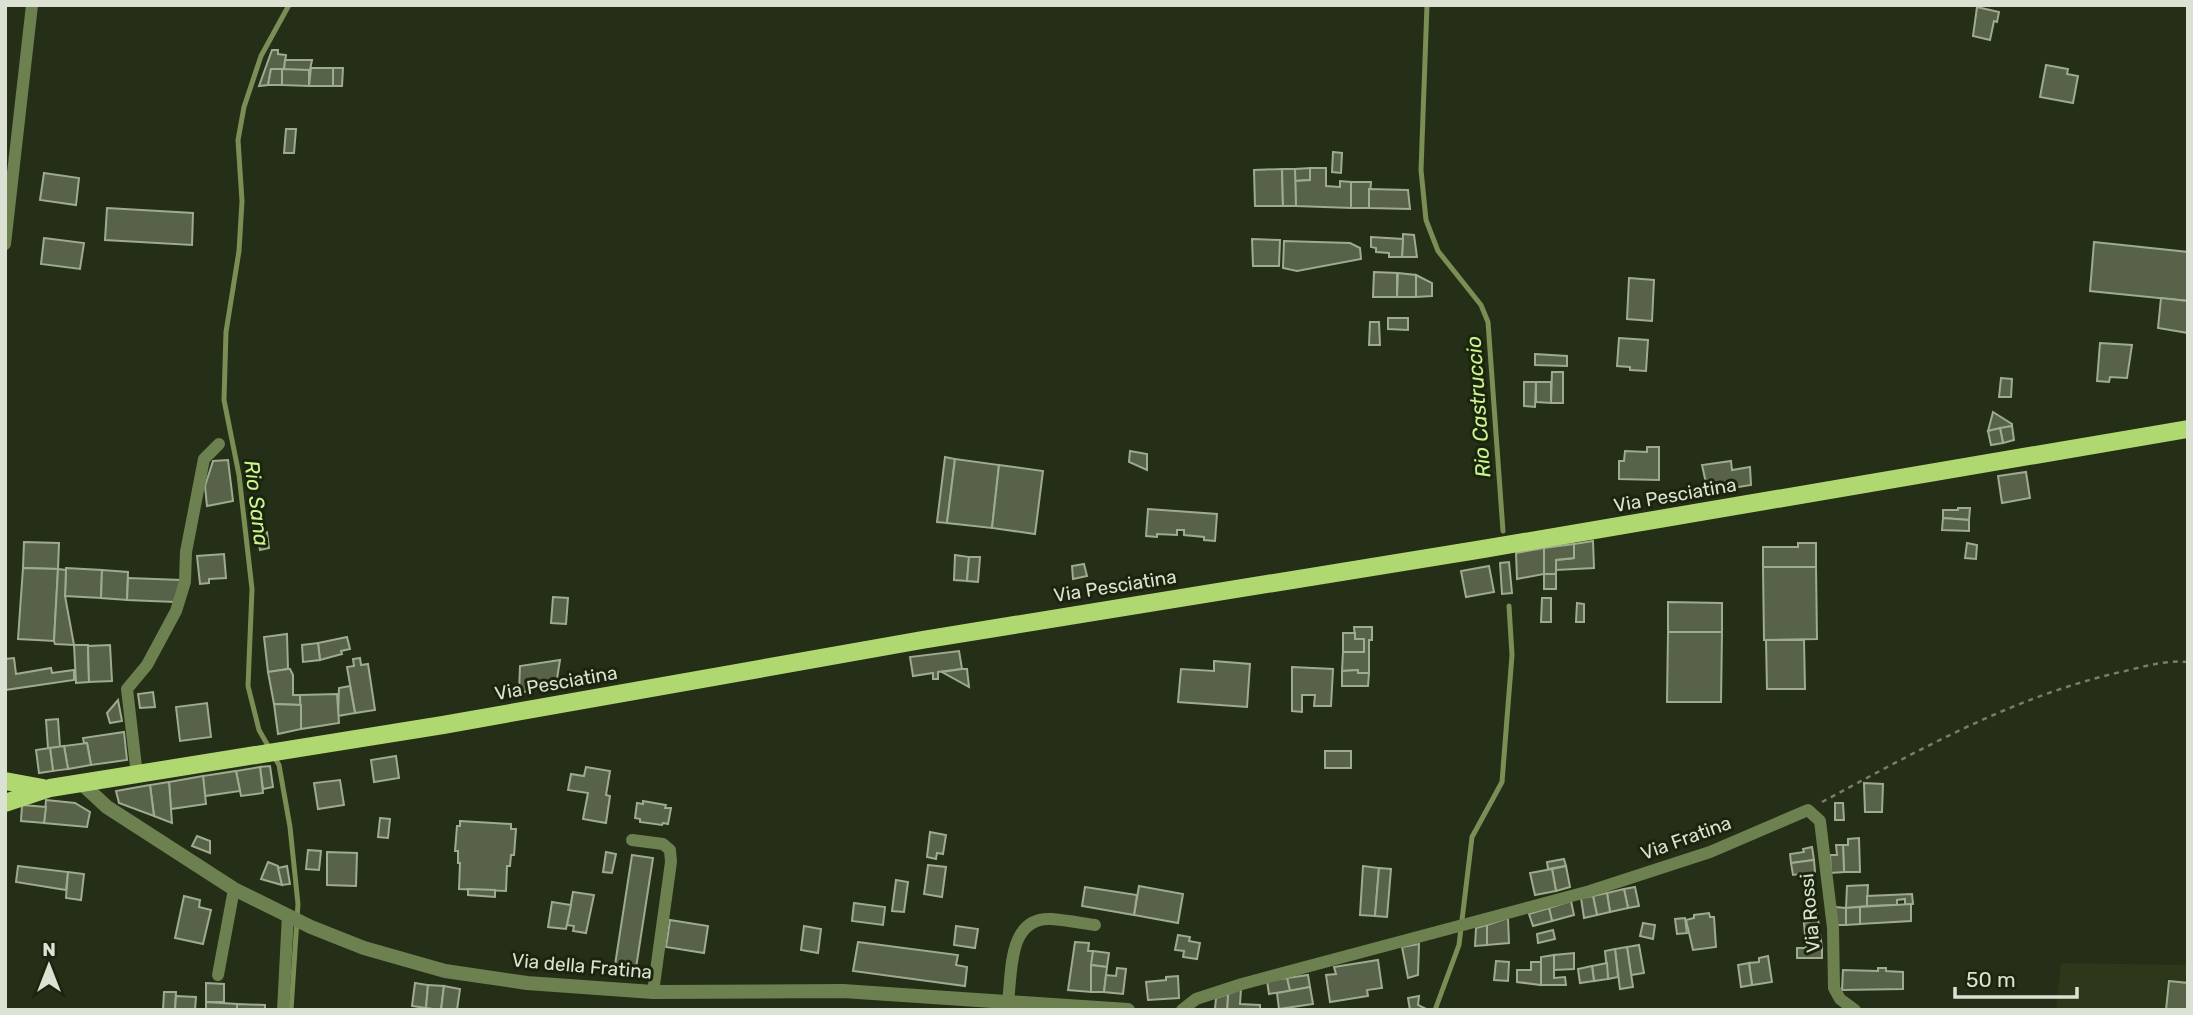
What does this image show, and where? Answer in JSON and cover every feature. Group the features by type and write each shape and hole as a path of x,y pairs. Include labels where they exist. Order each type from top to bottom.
{"main road":[{"name":"Via Pesciatina","path":"5,803 50,788 286,751 922,640 1483,549 2188,429"},
{"name":"Via Pesciatina","path":"5,781 50,788"}],"street":[{"path":"5,244 32,5"},
{"path":"137,775 127,689 147,665 176,611 185,582 186,552 204,459 219,444"},
{"name":"Via della Fratina","path":"81,783 107,807 234,889 311,927 365,948 445,971 527,983 653,992 843,991 1128,1010"},
{"name":"Via Fratina","path":"1182,1010 1196,999 1242,984 1590,891 1710,852 1808,810"},
{"name":"Via Rossi","path":"1808,810 1820,821 1833,928 1834,988 1840,999 1855,1010"},
{"path":"632,840 663,844 670,850 671,862 653,992"},
{"path":"218,975 234,889"},
{"path":"283,1010 290,916"},
{"path":"1008,1002 1016,939 1031,922 1049,919 1095,925"}],"path":[{"path":"1808,810 1921,749 2019,703 2091,678 2172,661 2188,662"}],"shaded area":[{"path":"2061,963 2188,965 2188,1010 2056,1010"}],"building":[{"path":"1977,7 1999,12 1990,40 1973,36"},
{"path":"272,50 286,55 284,70 271,69 268,85 259,86"},
{"path":"285,60 312,60 310,70 284,70"},
{"path":"2046,65 2068,69 2067,74 2078,76 2073,103 2040,97"},
{"path":"311,68 333,68 333,86 309,86"},
{"path":"333,68 343,68 342,86 333,86"},
{"path":"271,69 282,69 282,85 268,85"},
{"path":"282,69 309,70 309,86 282,85"},
{"path":"286,129 296,129 294,153 284,153"},
{"path":"1333,152 1342,153 1341,173 1332,172"},
{"path":"1310,168 1310,180 1295,181 1295,169"},
{"path":"1310,168 1326,168 1326,186 1340,187 1340,181 1351,182 1351,208 1296,206 1295,181 1310,180"},
{"path":"1282,169 1283,206 1255,206 1254,170"},
{"path":"1282,169 1295,169 1296,206 1283,206"},
{"path":"44,173 79,178 76,205 40,200"},
{"path":"1351,182 1371,182 1369,208 1351,208"},
{"path":"1369,189 1408,190 1410,209 1369,208"},
{"path":"107,208 193,213 192,245 105,240"},
{"path":"1403,234 1414,235 1417,257 1402,257"},
{"path":"1371,237 1403,239 1402,257 1389,257 1389,253 1376,252 1376,248 1371,247"},
{"path":"44,238 84,243 80,269 41,264"},
{"path":"1252,239 1280,240 1279,266 1253,266"},
{"path":"1284,241 1350,243 1360,248 1361,259 1297,271 1283,268"},
{"path":"2094,242 2188,252 2188,301 2090,291"},
{"path":"1374,272 1397,273 1397,297 1373,297"},
{"path":"1398,273 1416,275 1416,297 1397,297"},
{"path":"1416,275 1432,283 1432,296 1416,297"},
{"path":"1629,278 1654,280 1652,321 1627,319"},
{"path":"2161,298 2188,301 2188,333 2158,328"},
{"path":"1388,318 1408,318 1408,330 1388,329"},
{"path":"1370,322 1379,322 1380,345 1369,345"},
{"path":"1619,338 1648,340 1646,371 1617,366"},
{"path":"2100,343 2132,345 2127,378 2110,377 2109,382 2097,381"},
{"path":"1535,354 1567,356 1567,366 1535,365"},
{"path":"1552,372 1563,372 1563,403 1551,403"},
{"path":"2001,378 2012,379 2011,397 1999,397"},
{"path":"1524,382 1536,382 1535,407 1524,406"},
{"path":"1536,382 1551,382 1551,403 1536,402"},
{"path":"1993,412 2012,424 2012,426 1988,431"},
{"path":"2012,426 2014,440 2003,443 2000,428"},
{"path":"2000,428 2003,443 1991,445 1988,431"},
{"path":"1647,447 1659,447 1659,480 1619,479 1619,461 1624,461 1625,451 1647,452"},
{"path":"1130,451 1147,454 1147,470 1129,462"},
{"path":"945,457 955,459 947,523 937,522"},
{"path":"955,459 999,465 992,528 947,523"},
{"path":"228,460 233,501 207,506 205,486 213,461"},
{"path":"1731,461 1732,470 1750,467 1751,485 1708,492 1702,465"},
{"path":"999,465 1043,471 1035,534 992,528"},
{"path":"2026,472 2030,498 2002,503 1998,476"},
{"path":"1970,508 1969,520 1943,518 1943,510"},
{"path":"1148,509 1217,514 1215,541 1184,535 1184,530 1177,530 1177,535 1146,536"},
{"path":"1943,518 1969,520 1969,531 1942,530"},
{"path":"267,532 269,548 260,550 257,533"},
{"path":"1593,541 1594,568 1556,570 1556,560 1574,558 1574,544"},
{"path":"24,542 59,543 58,569 23,568"},
{"path":"1798,543 1816,543 1816,567 1763,567 1763,547 1798,547"},
{"path":"1967,543 1977,545 1976,559 1965,558"},
{"path":"1574,544 1574,558 1556,560 1556,574 1544,574 1544,548"},
{"path":"1544,548 1544,574 1517,579 1516,553"},
{"path":"224,554 226,578 209,579 209,583 200,584 197,556"},
{"path":"955,555 969,557 967,581 954,580"},
{"path":"969,557 980,557 978,582 967,581"},
{"path":"1509,562 1512,593 1502,594 1500,563"},
{"path":"1084,564 1087,576 1073,579 1072,566"},
{"path":"1489,566 1494,592 1466,597 1461,571"},
{"path":"1763,567 1816,567 1817,639 1764,640"},
{"path":"23,568 58,569 54,641 18,639"},
{"path":"66,568 102,570 101,598 65,596"},
{"path":"58,569 66,570 65,596 74,645 55,644 54,641"},
{"path":"102,570 128,572 127,600 101,598"},
{"path":"1544,574 1556,574 1556,589 1544,589"},
{"path":"128,578 181,580 175,602 127,600"},
{"path":"553,597 568,598 566,624 551,623"},
{"path":"1542,598 1551,598 1551,622 1541,622"},
{"path":"1668,602 1722,603 1722,632 1668,632"},
{"path":"1577,603 1584,604 1584,622 1576,622"},
{"path":"1354,627 1372,627 1372,640 1369,640 1369,673 1358,673 1358,670 1342,671 1343,652 1364,652 1364,639 1355,639"},
{"path":"1668,632 1722,632 1721,702 1667,702"},
{"path":"1343,633 1355,633 1355,639 1364,639 1364,652 1343,652"},
{"path":"287,634 288,669 268,672 264,637"},
{"path":"347,637 350,649 320,660 318,643"},
{"path":"1766,640 1804,640 1805,689 1767,689"},
{"path":"318,643 320,660 303,662 302,645"},
{"path":"74,645 88,645 89,682 76,683"},
{"path":"110,645 112,681 89,682 88,646"},
{"path":"959,651 962,669 938,672 938,679 933,679 933,673 913,676 910,657"},
{"path":"14,658 16,674 51,668 52,673 74,670 74,680 5,690 5,659"},
{"path":"360,658 361,665 368,664 375,710 355,713 347,667 354,666 353,659"},
{"path":"560,660 556,685 519,693 520,666"},
{"path":"1214,661 1250,664 1247,707 1178,702 1181,669 1214,671"},
{"path":"1292,667 1333,669 1331,706 1314,706 1315,695 1302,695 1302,712 1292,711"},
{"path":"290,669 293,675 293,695 300,695 301,705 274,704 268,672"},
{"path":"967,669 969,687 942,672"},
{"path":"1358,670 1358,673 1369,673 1368,686 1342,686 1342,671"},
{"path":"350,686 355,713 338,716 339,688"},
{"path":"153,692 155,707 140,708 138,694"},
{"path":"337,694 339,723 301,729 300,695"},
{"path":"118,700 122,721 110,723 107,713"},
{"path":"207,703 211,737 180,741 176,707"},
{"path":"274,704 301,705 301,729 278,734"},
{"path":"58,719 60,747 48,748 46,720"},
{"path":"124,732 127,760 91,765 87,743 84,743 83,738"},
{"path":"87,743 91,765 68,769 64,746"},
{"path":"64,746 68,769 53,771 50,748"},
{"path":"50,748 53,771 39,773 36,750"},
{"path":"1325,751 1351,751 1351,768 1325,768"},
{"path":"396,756 399,778 374,782 371,760"},
{"path":"270,766 273,787 263,789 260,767"},
{"path":"260,767 263,793 241,796 236,771"},
{"path":"586,767 610,771 606,795 610,796 606,823 583,819 588,793 568,790 571,774 584,776"},
{"path":"236,771 240,791 205,796 203,776"},
{"path":"203,776 206,804 171,809 169,782"},
{"path":"340,780 344,805 318,809 314,783"},
{"path":"169,782 172,823 154,816 150,785"},
{"path":"1864,783 1883,784 1882,812 1865,812"},
{"path":"150,785 154,816 119,803 116,791"},
{"path":"46,800 75,803 90,812 87,827 44,823"},
{"path":"643,801 671,808 668,824 640,822 640,819 635,818 637,803 643,804"},
{"path":"1835,803 1843,803 1844,820 1835,820"},
{"path":"22,805 46,807 44,823 21,821"},
{"path":"380,818 390,819 388,838 378,837"},
{"path":"460,821 511,824 511,829 516,829 514,855 511,855 510,866 507,866 506,891 459,889 460,863 458,851 455,851 457,826 460,826"},
{"path":"930,832 946,835 943,854 937,853 936,859 927,857"},
{"path":"197,836 210,841 210,853 192,846"},
{"path":"1859,838 1860,872 1844,872 1843,845 1848,845 1848,839"},
{"path":"1836,845 1843,845 1844,872 1831,873 1830,855 1837,855"},
{"path":"1812,847 1814,860 1791,863 1790,854 1804,852 1803,849"},
{"path":"308,850 321,851 319,870 306,869"},
{"path":"327,852 357,853 356,886 327,885"},
{"path":"606,852 616,854 612,873 603,872"},
{"path":"632,855 653,858 636,968 615,965"},
{"path":"1564,859 1566,866 1548,869 1547,862"},
{"path":"1814,860 1815,872 1793,875 1791,863"},
{"path":"268,862 278,866 282,885 261,879"},
{"path":"928,865 946,867 942,897 924,894"},
{"path":"18,866 68,872 66,890 16,882"},
{"path":"287,866 290,884 282,885 278,868"},
{"path":"1363,866 1379,868 1375,916 1360,915"},
{"path":"1566,866 1570,887 1556,891 1552,869"},
{"path":"1379,868 1391,869 1387,917 1375,916"},
{"path":"1552,869 1556,891 1535,895 1530,873"},
{"path":"68,872 84,874 81,900 66,898"},
{"path":"896,880 908,882 904,912 892,911"},
{"path":"1868,885 1867,906 1846,908 1847,886"},
{"path":"1139,886 1183,894 1178,923 1134,915"},
{"path":"1085,887 1137,895 1134,915 1082,906"},
{"path":"1635,887 1639,906 1628,908 1624,889"},
{"path":"468,889 495,890 495,897 468,895"},
{"path":"1624,889 1628,908 1610,912 1607,893"},
{"path":"573,892 594,895 586,933 573,931 574,926 567,925"},
{"path":"1607,893 1610,912 1597,915 1593,896"},
{"path":"1912,894 1913,904 1905,905 1905,899 1897,900 1897,905 1867,906 1867,896"},
{"path":"184,896 200,900 199,907 211,910 203,944 175,938"},
{"path":"1593,896 1597,915 1584,918 1581,898"},
{"path":"1571,901 1574,915 1552,921 1549,908"},
{"path":"552,902 571,905 566,929 548,927"},
{"path":"854,903 885,907 883,925 852,921"},
{"path":"1911,904 1911,921 1860,924 1860,907"},
{"path":"1835,907 1846,908 1846,925 1836,925"},
{"path":"1860,907 1860,924 1846,925 1846,908"},
{"path":"1549,908 1552,921 1533,926 1529,914"},
{"path":"1816,910 1818,919 1804,923 1802,914"},
{"path":"1709,913 1710,917 1714,917 1716,947 1693,950 1686,920 1694,918 1694,915"},
{"path":"1508,918 1509,943 1487,945 1487,925"},
{"path":"1685,918 1687,933 1677,934 1675,919"},
{"path":"1818,919 1822,948 1806,948 1804,923"},
{"path":"670,920 708,926 704,953 666,947"},
{"path":"1643,923 1655,925 1653,939 1640,936"},
{"path":"1487,925 1487,945 1475,946 1476,928"},
{"path":"804,926 821,929 818,953 801,950"},
{"path":"956,926 978,929 975,948 954,945"},
{"path":"1553,930 1555,939 1538,943 1537,934"},
{"path":"1178,935 1190,937 1189,941 1200,943 1197,959 1183,957 1184,951 1175,950"},
{"path":"858,942 958,955 956,965 967,967 965,986 853,971"},
{"path":"1075,942 1089,943 1088,951 1093,951 1091,992 1068,990"},
{"path":"1419,944 1418,975 1408,978 1402,947"},
{"path":"1639,945 1644,973 1631,975 1627,947"},
{"path":"1627,947 1633,987 1620,989 1615,949"},
{"path":"1797,948 1822,948 1822,958 1797,958"},
{"path":"1615,949 1618,977 1608,979 1605,951"},
{"path":"1093,951 1109,953 1107,967 1091,965"},
{"path":"1574,953 1574,969 1554,970 1554,955"},
{"path":"1554,955 1554,978 1565,977 1566,985 1541,985 1541,957"},
{"path":"1768,956 1772,982 1752,985 1749,963 1759,962 1759,958"},
{"path":"1378,960 1382,988 1367,990 1368,996 1330,1002 1326,975 1336,974 1334,967"},
{"path":"1496,961 1509,962 1508,981 1494,980"},
{"path":"1531,962 1541,962 1541,985 1517,982 1517,970 1531,970"},
{"path":"1607,963 1608,979 1594,981 1592,966"},
{"path":"1749,963 1752,985 1741,987 1738,965"},
{"path":"1091,965 1107,967 1104,992 1091,992"},
{"path":"1592,966 1594,981 1580,983 1578,969"},
{"path":"1117,968 1126,969 1123,994 1104,992 1106,975 1116,976"},
{"path":"1878,968 1903,972 1903,989 1842,990 1843,970 1878,971"},
{"path":"1308,975 1310,987 1290,991 1287,978"},
{"path":"1178,976 1179,998 1148,1000 1146,982"},
{"path":"1287,978 1290,991 1269,994 1267,981"},
{"path":"2169,981 2188,983 2188,1010 2166,1010"},
{"path":"206,983 224,984 224,1002 206,1002"},
{"path":"415,983 428,985 426,1008 412,1006"},
{"path":"428,985 444,986 441,1010 426,1008"},
{"path":"444,986 460,989 457,1010 441,1010"},
{"path":"1310,987 1313,1004 1279,1009 1277,993"},
{"path":"1241,989 1240,1004 1260,1005 1260,1010 1227,1010 1228,994"},
{"path":"164,992 176,992 175,1010 163,1010"},
{"path":"1228,994 1227,1010 1215,1009 1216,998"},
{"path":"176,996 196,997 195,1010 175,1010"},
{"path":"1419,996 1418,1005 1428,1010 1410,1010 1408,998"},
{"path":"206,1002 237,1004 237,1010 206,1010"},
{"path":"237,1004 265,1005 265,1010 237,1010"}],"waterway":[{"name":"Rio Sana","path":"289,5 261,56 244,107 238,140 242,201 239,251 226,332 224,400 239,475 252,589 248,686 259,730 279,765 290,827 298,904 291,1010"},
{"name":"Rio Castruccio","path":"1427,5 1421,170 1426,220 1438,251 1481,305 1488,322 1503,531"},
{"name":"Rio Castruccio","path":"1435,1010 1459,945 1472,837 1502,782 1512,655 1509,606"}]}
